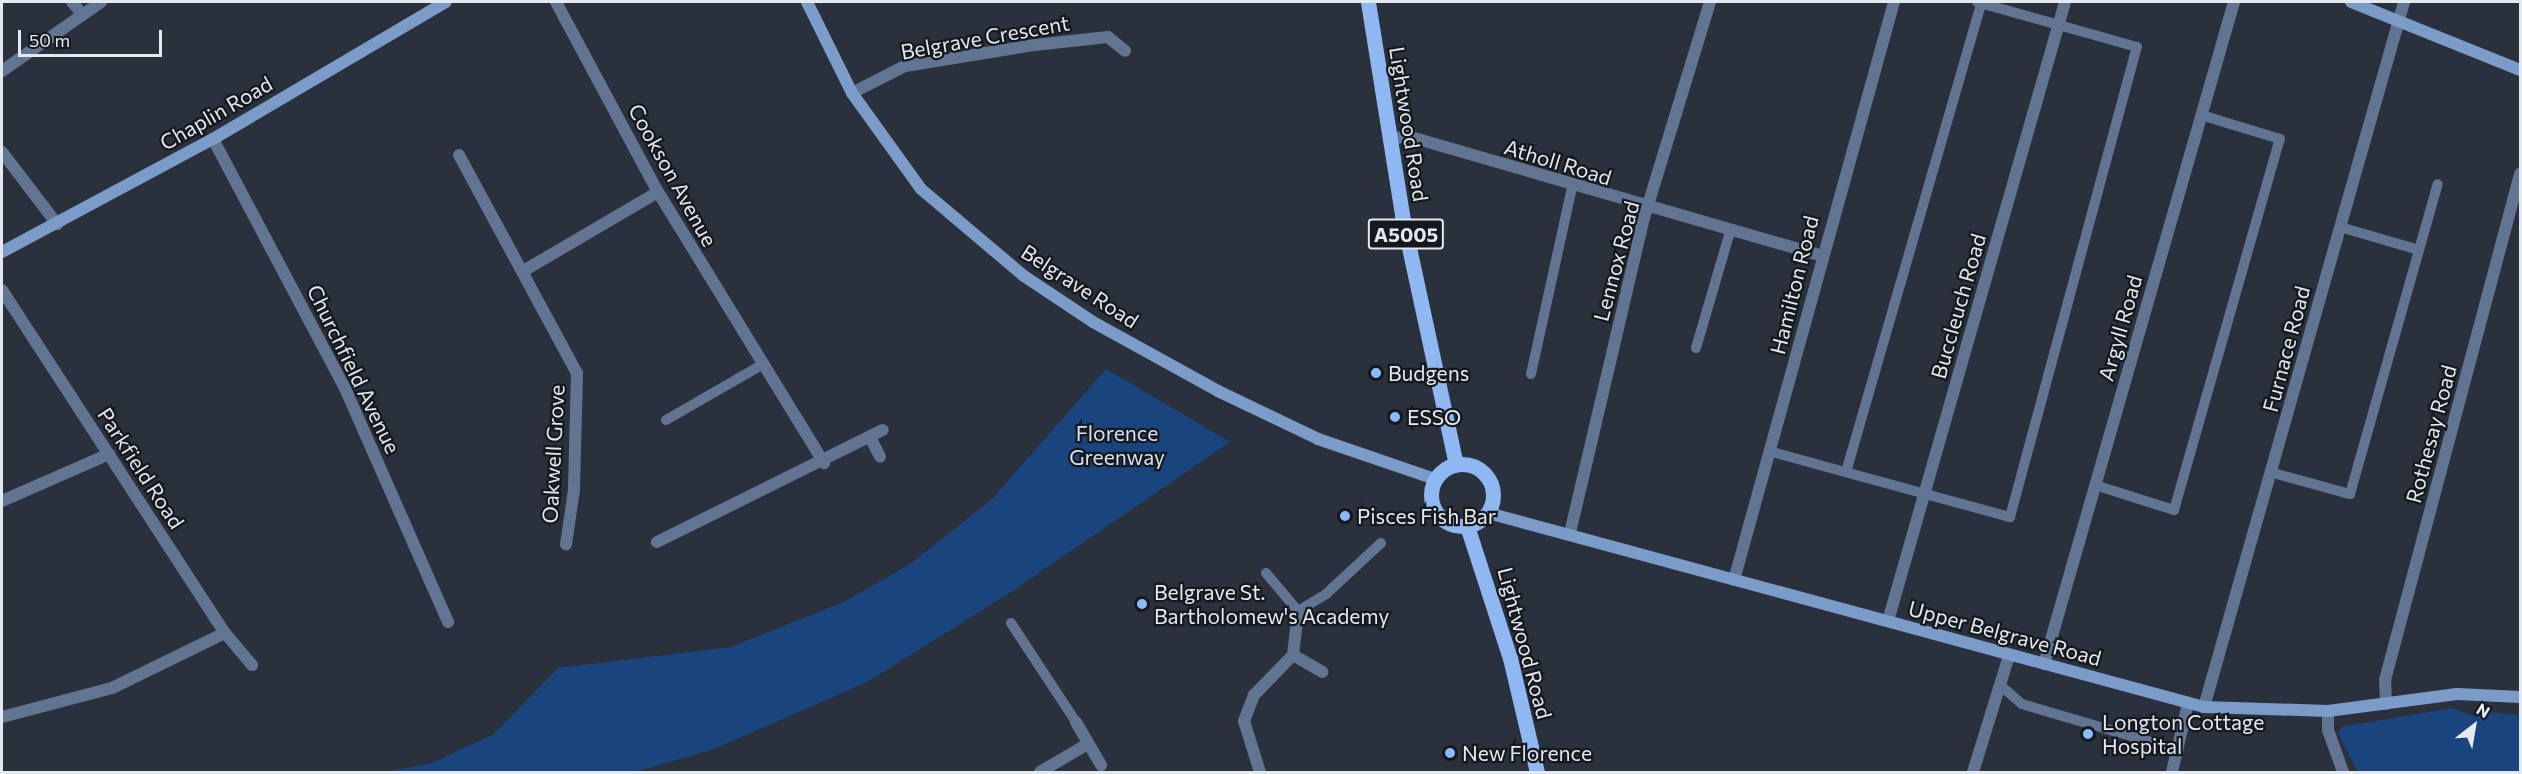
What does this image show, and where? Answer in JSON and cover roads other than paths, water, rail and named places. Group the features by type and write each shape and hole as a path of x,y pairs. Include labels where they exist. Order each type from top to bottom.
{"main road":[{"name":"Lightwood Road","path":"1368,2 1389,140 1456,464"},
{"path":"1456,464 1472,465 1486,475 1493,496 1488,513 1467,526 1448,523 1434,511 1430,490 1435,478 1456,464"},
{"name":"Lightwood Road","path":"1467,526 1510,658 1537,772"}],"street":[{"path":"72,2 82,14"},
{"path":"2,71 101,2"},
{"name":"Chaplin Road","path":"2,252 213,139 446,2"},
{"name":"Cookson Avenue","path":"556,2 658,192 760,366 824,463"},
{"name":"Belgrave Road","path":"807,2 852,93 921,189 1008,264 1093,322 1318,439 1435,478"},
{"name":"Lennox Road","path":"1570,532 1648,210 1710,2"},
{"name":"Hamilton Road","path":"1734,580 1772,452 1820,255 1894,2"},
{"name":"Buccleuch Road","path":"1888,621 2065,2"},
{"name":"Argyll Road","path":"2044,664 2234,2"},
{"path":"2351,2 2520,70"},
{"name":"Furnace Road","path":"2204,707 2273,473 2404,2"},
{"name":"Belgrave Crescent","path":"852,93 905,66 1035,45 1108,37 1125,51"},
{"name":"Atholl Road","path":"1389,140 1407,136 1648,210 1820,255"},
{"name":"Churchfield Avenue","path":"213,139 344,386 448,622"},
{"path":"2,152 57,224"},
{"name":"Oakwell Grove","path":"459,155 525,270 577,373 574,490 566,544"},
{"name":"Rothesay Road","path":"2386,704 2385,680 2520,174"},
{"path":"525,270 658,192"},
{"name":"Parkfield Road","path":"2,290 225,633 252,664"},
{"path":"657,542 824,463 883,430"},
{"path":"870,437 880,457"},
{"path":"2,501 110,454"},
{"name":"Upper Belgrave Road","path":"1488,513 1570,532 2009,656 2204,707 2328,711 2457,694 2520,697"},
{"path":"1260,772 1244,721 1254,695 1293,655 1298,610"},
{"path":"2,717 112,688 225,633"},
{"path":"1293,655 1323,672"},
{"path":"1973,772 2009,656"},
{"path":"2172,772 2188,703"},
{"path":"2328,711 2328,730 2343,772"},
{"path":"1076,722 1086,745 1101,765"},
{"path":"1040,772 1086,745"}],"lane":[{"path":"1772,452 2010,517 2138,47 1979,2 1846,472"},
{"path":"2095,485 2175,510 2280,139 2201,116"},
{"path":"2273,473 2350,494 2438,184"},
{"path":"1530,374 1572,188"},
{"path":"2340,227 2419,250"},
{"path":"1696,348 1730,231"},
{"path":"666,420 760,366"},
{"path":"1266,573 1298,610 1326,594 1380,543"},
{"path":"1011,624 1076,722"},
{"path":"2000,685 2022,704 2178,750"}],"place":[{"name":"Budgens","path":"1376,373"},
{"name":"ESSO","path":"1395,417"},
{"name":"Pisces Fish Bar","path":"1345,516"},
{"name":"Belgrave St. Bartholomew's Academy","path":"1142,604"},
{"name":"Longton Cottage Hospital","path":"2088,734"},
{"name":"New Florence","path":"1450,753"}],"park label":[{"name":"Florence Greenway","path":"1117,445"}]}
